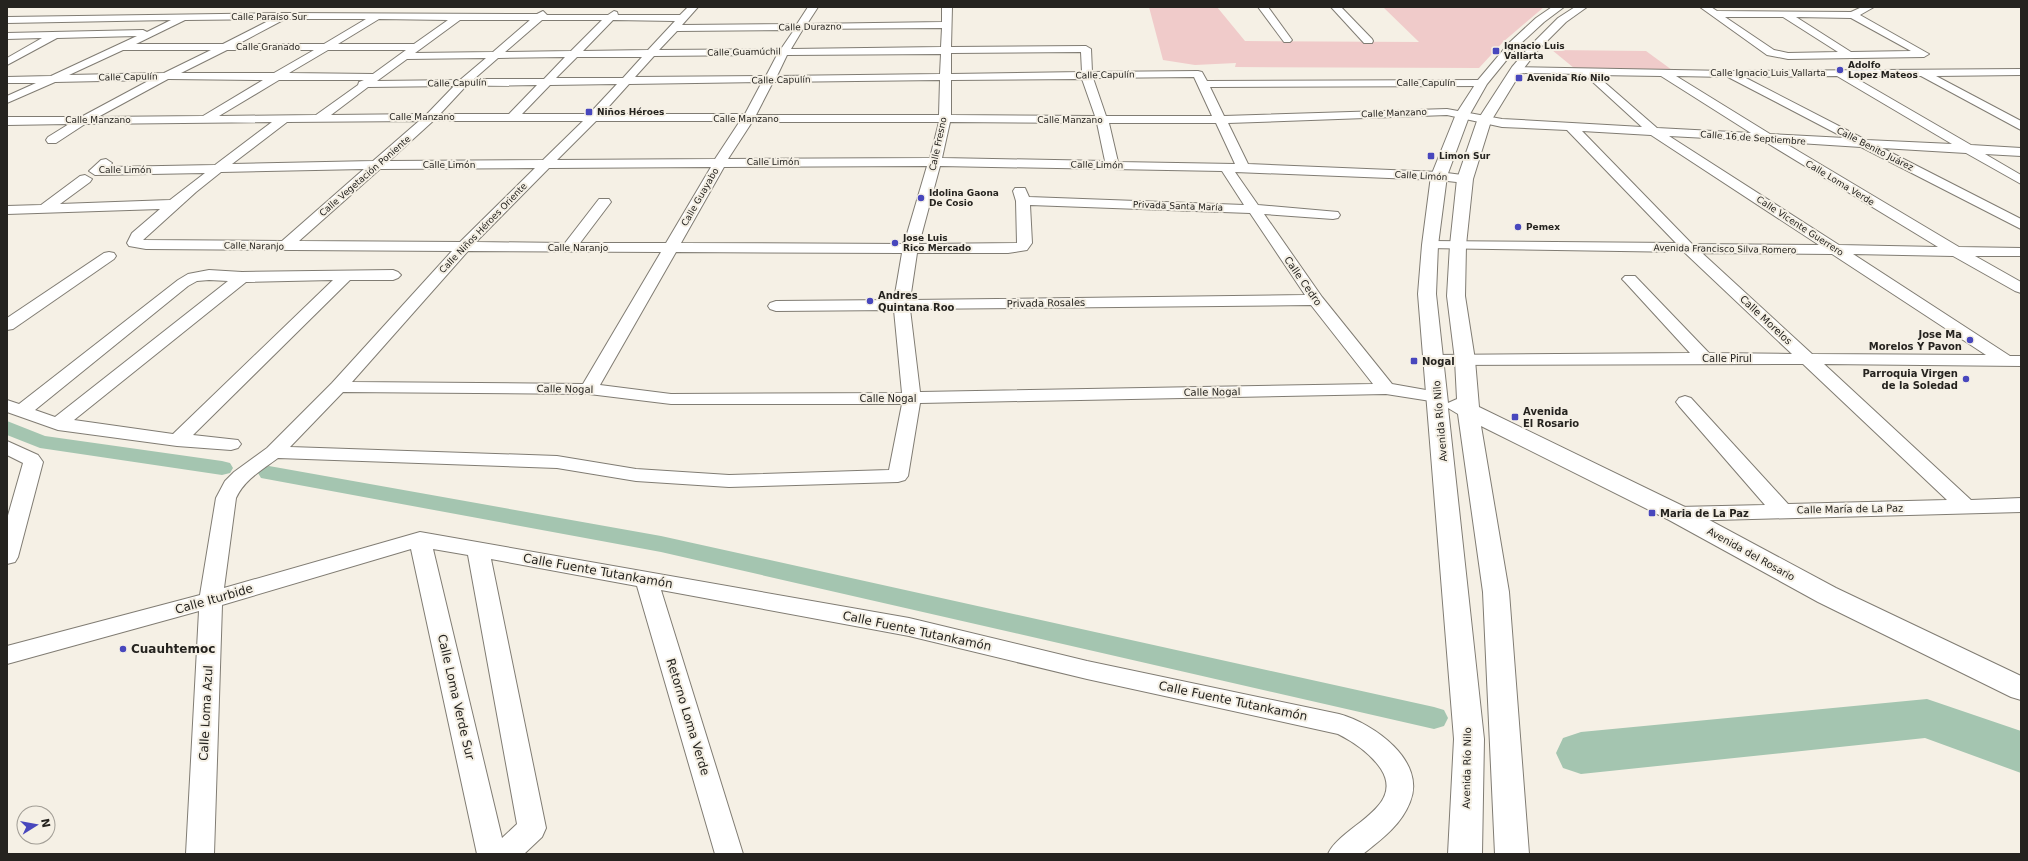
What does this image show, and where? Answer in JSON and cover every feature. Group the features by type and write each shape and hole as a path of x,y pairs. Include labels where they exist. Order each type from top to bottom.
{"main road":[{"path":"1512,854 1496,592 1468,409 1465,360 1456,296 1458,245 1465,179 1484,121 1516,70 1560,13 1582,7"},
{"name":"Avenida Río Nilo","path":"1465,854 1469,740 1427,294 1430,245 1439,176 1463,114 1482,83 1514,44 1545,17 1560,13"},
{"name":"Avenida del Rosario","path":"1437,397 1468,409 1678,514 1827,595 2021,689"}],"street":[{"path":"7,100 208,7"},
{"path":"52,140 82,120 229,47 283,16 302,7"},
{"path":"206,119 393,7"},
{"path":"319,118 363,84 471,7"},
{"name":"Calle Vegetación Poniente","path":"284,247 431,117 463,83 496,55 535,18 551,7"},
{"path":"512,117 544,82 620,7"},
{"name":"Calle Niños Héroes Oriente","path":"274,452 338,387 463,247 544,164 592,118 693,7"},
{"name":"Calle Guayabo","path":"589,389 720,162 748,119 784,52 813,7"},
{"name":"Calle Fresno","path":"274,452 557,462 636,474 729,481 898,476 912,398 902,304 910,249 935,162 945,120 947,7"},
{"path":"1263,7 1287,40"},
{"path":"1336,7 1368,41"},
{"path":"1705,7 1726,14 1853,15 1869,7"},
{"path":"7,62 97,10"},
{"path":"1715,10 1772,53 1849,55 1924,54 1853,15"},
{"path":"1786,14 1849,55"},
{"name":"Calle Paraíso Sur","path":"7,20 283,16 609,18"},
{"name":"Calle Durazno","path":"609,18 679,23 800,27 946,26"},
{"path":"7,36 151,33"},
{"name":"Calle Granado","path":"122,47 415,47"},
{"name":"Calle Guamúchil","path":"403,56 1086,49 1087,76"},
{"name":"Calle Ignacio Luis Vallarta","path":"1516,70 1728,74 2021,72"},
{"name":"Calle Vicente Guerrero","path":"1586,71 1653,131 2014,361 2021,370"},
{"name":"Calle Loma Verde","path":"1662,72 1766,139 1957,252 2021,288"},
{"path":"2006,72 2021,79"},
{"path":"1838,73 2021,180"},
{"path":"1923,73 2021,126"},
{"path":"1198,74 1222,120 1243,168"},
{"name":"Calle Capulín","path":"363,84 1198,74 1482,83"},
{"name":"Calle Benito Juárez","path":"1728,74 2021,225"},
{"name":"Calle Capulín","path":"7,80 169,76 373,77"},
{"path":"1087,76 1102,120 1112,165"},
{"name":"Calle Manzano","path":"7,121 431,117 1222,120 1402,112 1447,112 1463,114 1484,121"},
{"path":"7,210 174,204 191,189 285,118"},
{"name":"Calle 16 de Septiembre","path":"1484,121 1766,139 2021,152"},
{"name":"Calle Morelos","path":"1571,127 1688,248 1967,507"},
{"name":"Calle Limón","path":"106,163 95,171 377,165 935,162 1243,168 1439,176 1465,179"},
{"name":"Calle Cedro","path":"1226,168 1316,300 1386,389"},
{"path":"44,209 86,179"},
{"path":"151,205 191,189"},
{"name":"Privada Santa María","path":"1022,247 1026,239 1021,196 1333,215"},
{"path":"568,248 604,202"},
{"name":"Calle Naranjo","path":"174,204 136,236 134,243 146,245 284,247 1008,249 1022,247"},
{"name":"Avenida Francisco Silva Romero","path":"1430,245 2021,252"},
{"path":"7,325 109,256"},
{"path":"14,409 193,277 209,275 242,277 393,275"},
{"path":"177,440 346,275"},
{"path":"58,424 242,277"},
{"path":"1630,279 1704,358"},
{"name":"Privada Rosales","path":"776,306 1316,300"},
{"name":"Calle Pirul","path":"1434,360 1807,358 2014,361"},
{"name":"Calle Nogal","path":"338,387 589,389 671,399 912,398 1386,389 1437,397"},
{"path":"1685,402 1782,511"},
{"path":"14,409 58,424 177,440 231,444"},
{"path":"7,447 31,459 33,462 7,557"},
{"name":"Calle Loma Azul","path":"200,854 212,600 226,498 232,485 241,476 274,452"},
{"name":"Calle María de La Paz","path":"1678,514 1967,507 2021,504"},
{"name":"Calle Iturbide","path":"7,655 212,600 420,539"},
{"name":"Calle Fuente Tutankamón","path":"420,539 909,627 1087,670 1335,723 1351,728 1382,751 1395,768 1400,786 1398,800 1390,812 1342,854"},
{"name":"Calle Loma Verde Sur","path":"420,539 491,854"},
{"path":"478,550 532,828 504,854"},
{"name":"Retorno Loma Verde","path":"646,579 729,854"}],"shaded area":[{"path":"1149,7 1217,7 1245,41 1419,42 1383,7 1544,7 1503,42 1479,68 1235,67 1236,63 1195,65 1163,60"},
{"path":"1552,50 1646,51 1672,70 1574,68"}],"waterway":[{"path":"7,427 40,442 222,468"},
{"path":"269,473 661,544 1434,718"},
{"path":"1581,753 1927,718 2021,752"}],"place":[{"name":"Ignacio Luis Vallarta","path":"1496,51"},
{"name":"Adolfo Lopez Mateos","path":"1840,70"},
{"name":"Avenida Río Nilo","path":"1519,78"},
{"name":"Niños Héroes","path":"589,112"},
{"name":"Limon Sur","path":"1431,156"},
{"name":"Idolina Gaona De Cosio","path":"921,198"},
{"name":"Pemex","path":"1518,227"},
{"name":"Jose Luis Rico Mercado","path":"895,243"},
{"name":"Andres Quintana Roo","path":"870,301"},
{"name":"Jose Ma Morelos Y Pavon","path":"1970,340"},
{"name":"Nogal","path":"1414,361"},
{"name":"Parroquia Virgen de la Soledad","path":"1966,379"},
{"name":"Avenida El Rosario","path":"1515,417"},
{"name":"Maria de La Paz","path":"1652,513"},
{"name":"Cuauhtemoc","path":"123,649"}]}
